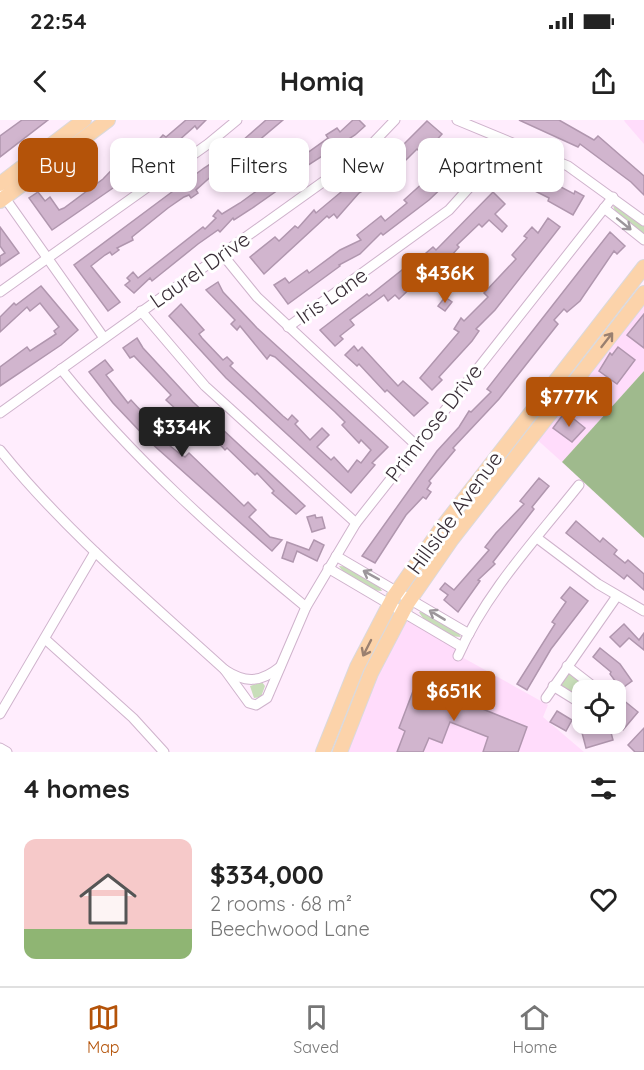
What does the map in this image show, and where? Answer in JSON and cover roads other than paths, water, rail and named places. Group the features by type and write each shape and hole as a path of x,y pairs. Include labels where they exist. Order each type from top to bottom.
{"main road":[{"path":"1,193 84,120"},
{"path":"1,193 108,120"},
{"name":"Hillside Avenue","path":"324,752 357,667 405,595 440,530 644,267"},
{"name":"Hillside Avenue","path":"405,595 452,539 644,293"},
{"name":"Hillside Avenue","path":"340,752 397,608"}],"street":[{"path":"0,291 208,144 237,120"},
{"name":"Laurel Drive","path":"0,413 362,153 395,120"},
{"path":"457,120 500,138"},
{"path":"564,164 644,221"},
{"name":"Iris Lane","path":"288,327 449,210 465,192"},
{"path":"1,193 104,338"},
{"name":"Primrose Drive","path":"0,450 29,486 95,552 225,670 247,700 256,705 267,698 306,607 356,523 613,197"},
{"path":"604,208 644,240"},
{"path":"222,254 257,297 416,445"},
{"path":"141,311 205,386 356,523"},
{"path":"61,369 105,424 138,458 306,607"},
{"path":"328,568 397,608 460,651 469,634 537,538 579,484"},
{"path":"537,538 617,596 644,611"},
{"path":"0,714 95,552"},
{"path":"336,556 469,634"},
{"path":"546,698 617,596"},
{"path":"45,639 133,718 164,752"},
{"name":"Primrose Drive","path":"225,670 250,681 265,677 281,665"},
{"path":"567,666 585,680"},
{"path":"554,686 572,698"},
{"path":"0,748 7,752"}]}
